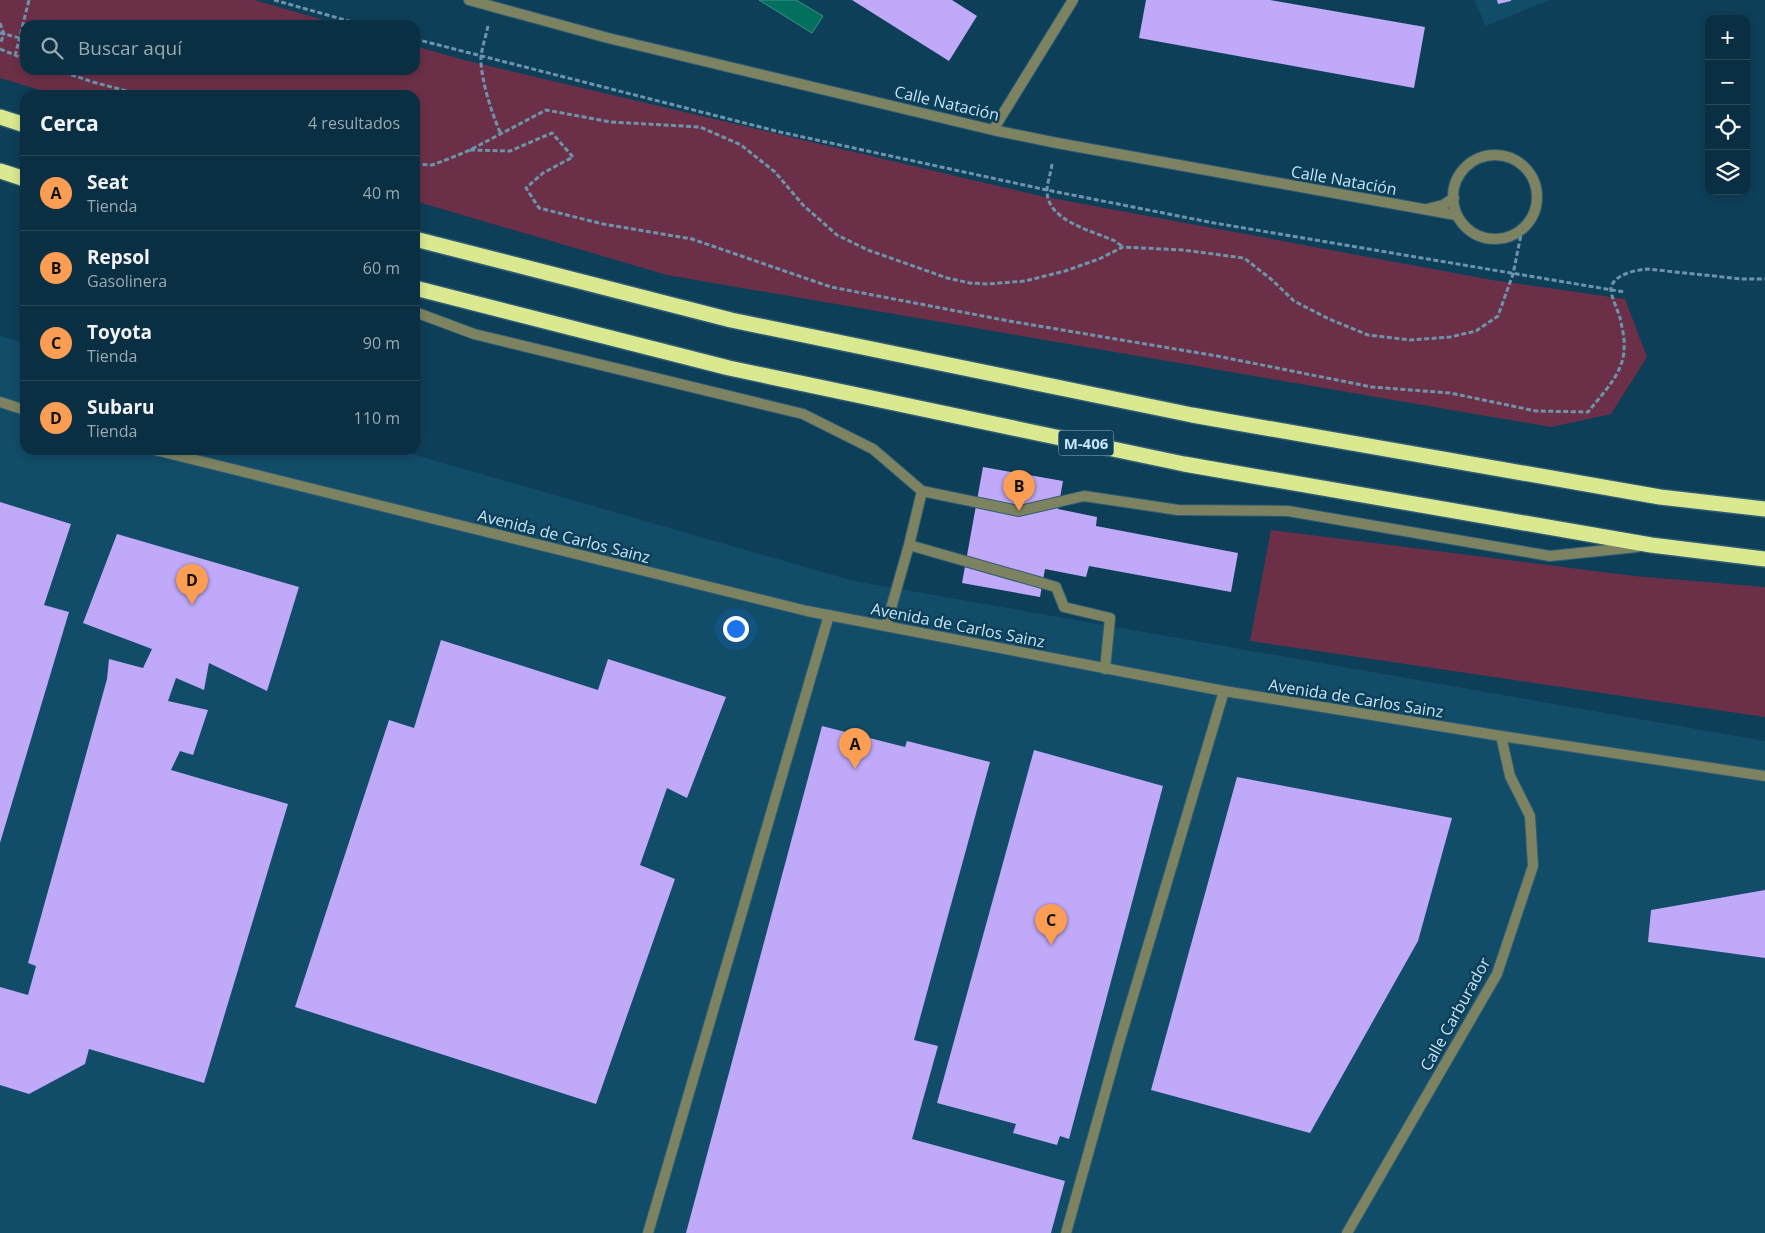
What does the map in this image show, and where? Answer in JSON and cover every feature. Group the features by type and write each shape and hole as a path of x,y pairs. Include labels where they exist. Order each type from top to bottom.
{"highway":[{"path":"0,117 20,123"},
{"path":"0,171 20,177"},
{"path":"0,180 20,184"},
{"path":"420,240 731,320 1192,415 1660,496 1765,509"},
{"name":"M-406","path":"420,289 729,368 1155,458 1652,545 1765,559"}],"street":[{"name":"Calle Natación","path":"469,0 608,38 993,130 1456,215"},
{"path":"993,130 1071,1"},
{"path":"1488,155 1502,155 1514,159 1525,167 1534,178 1538,191 1537,205 1532,218 1522,230 1510,237 1496,239 1482,236 1469,230 1456,215 1454,198 1453,192 1457,179 1465,168 1476,159 1488,155"},
{"name":"Calle Natación","path":"1424,210 1442,205 1454,198"},
{"path":"420,314 474,334 803,414 873,449 922,491 1019,512 1084,496 1178,510 1288,511 1550,556 1652,545"},
{"path":"0,402 20,408"},
{"name":"Avenida de Carlos Sainz","path":"175,455 768,602 829,615 1224,691 1765,776"},
{"path":"886,626 922,491"},
{"path":"909,545 1056,587 1064,607 1110,618 1105,669"},
{"path":"648,1233 829,615"},
{"path":"1066,1233 1122,1034 1224,691"},
{"name":"Calle Carburador","path":"1347,1233 1497,974 1533,866 1530,816 1510,776 1501,736"}],"path":[{"path":"24,20 29,0"},
{"path":"274,0 345,20"},
{"path":"492,6 481,57 493,118 501,134"},
{"path":"0,23 2,33 0,44"},
{"path":"2,33 20,38 15,56"},
{"path":"420,40 780,132 1047,190 1224,225 1624,292"},
{"path":"0,49 20,58"},
{"path":"72,75 123,90"},
{"path":"420,164 432,165 470,150 546,110 611,122 700,127 741,144 775,172 803,205 837,235 868,250 924,271 970,283 1008,283 1043,277 1089,263 1123,247 1183,250 1244,258 1294,301 1329,319 1368,335 1410,340 1450,337 1476,331 1498,316 1513,274 1522,230"},
{"path":"470,150 510,151 552,134 573,157 543,173 526,188 539,208 603,224 692,239 832,287 1058,330 1217,356 1372,387 1450,393 1536,410 1588,412 1618,374 1625,350 1620,319 1611,290 1613,284 1622,276 1634,270 1647,269 1732,278 1765,279"},
{"path":"1057,143 1047,190 1049,201 1054,210 1060,218 1123,247"}],"shaded area":[{"path":"0,0 254,0 324,20 20,20 20,75 420,75 420,47 464,60 1040,196 1492,280 1625,299 1647,357 1611,414 1551,427 667,275 420,202 420,90 40,90 0,78"},
{"path":"759,0 796,0 823,16 812,33"},
{"path":"1474,0 1549,0 1486,26"},
{"path":"0,336 20,342 20,455 415,455 854,581 1765,741 1765,1233 0,1233"},
{"path":"1271,530 1634,576 1765,587 1765,717 1250,641"}],"building":[{"path":"852,0 952,0 977,16 949,61"},
{"path":"1146,0 1270,0 1425,27 1414,88 1139,38"},
{"path":"1497,0 1511,0 1511,1 1498,4"},
{"path":"983,467 1063,481 1058,509 1097,517 1096,526 1238,553 1231,592 1089,566 1086,577 1045,569 1040,597 962,583"},
{"path":"0,502 71,524 44,605 69,612 0,843"},
{"path":"117,534 299,587 267,691 209,663 204,690 176,678 168,701 208,710 193,755 180,751 171,770 288,804 204,1083 89,1049 85,1064 29,1094 0,1085 0,987 28,995 36,966 28,963 107,679 109,659 143,668 152,649 83,623"},
{"path":"441,640 598,690 608,659 726,697 687,798 667,788 640,865 675,879 596,1104 295,1007 389,720 414,728"},
{"path":"822,726 905,747 907,741 990,762 914,1040 938,1046 912,1139 1065,1181 1051,1233 686,1233"},
{"path":"1034,750 1163,786 1069,1139 1060,1136 1057,1145 1013,1133 1016,1124 937,1103"},
{"path":"1237,777 1452,818 1418,941 1310,1133 1151,1090"},
{"path":"1765,890 1765,958 1648,942 1651,910"}],"place":[{"name":"Repsol","path":"1019,511"},
{"name":"Subaru","path":"192,605"},
{"name":"Seat","path":"855,769"},
{"name":"Toyota","path":"1051,945"}]}
